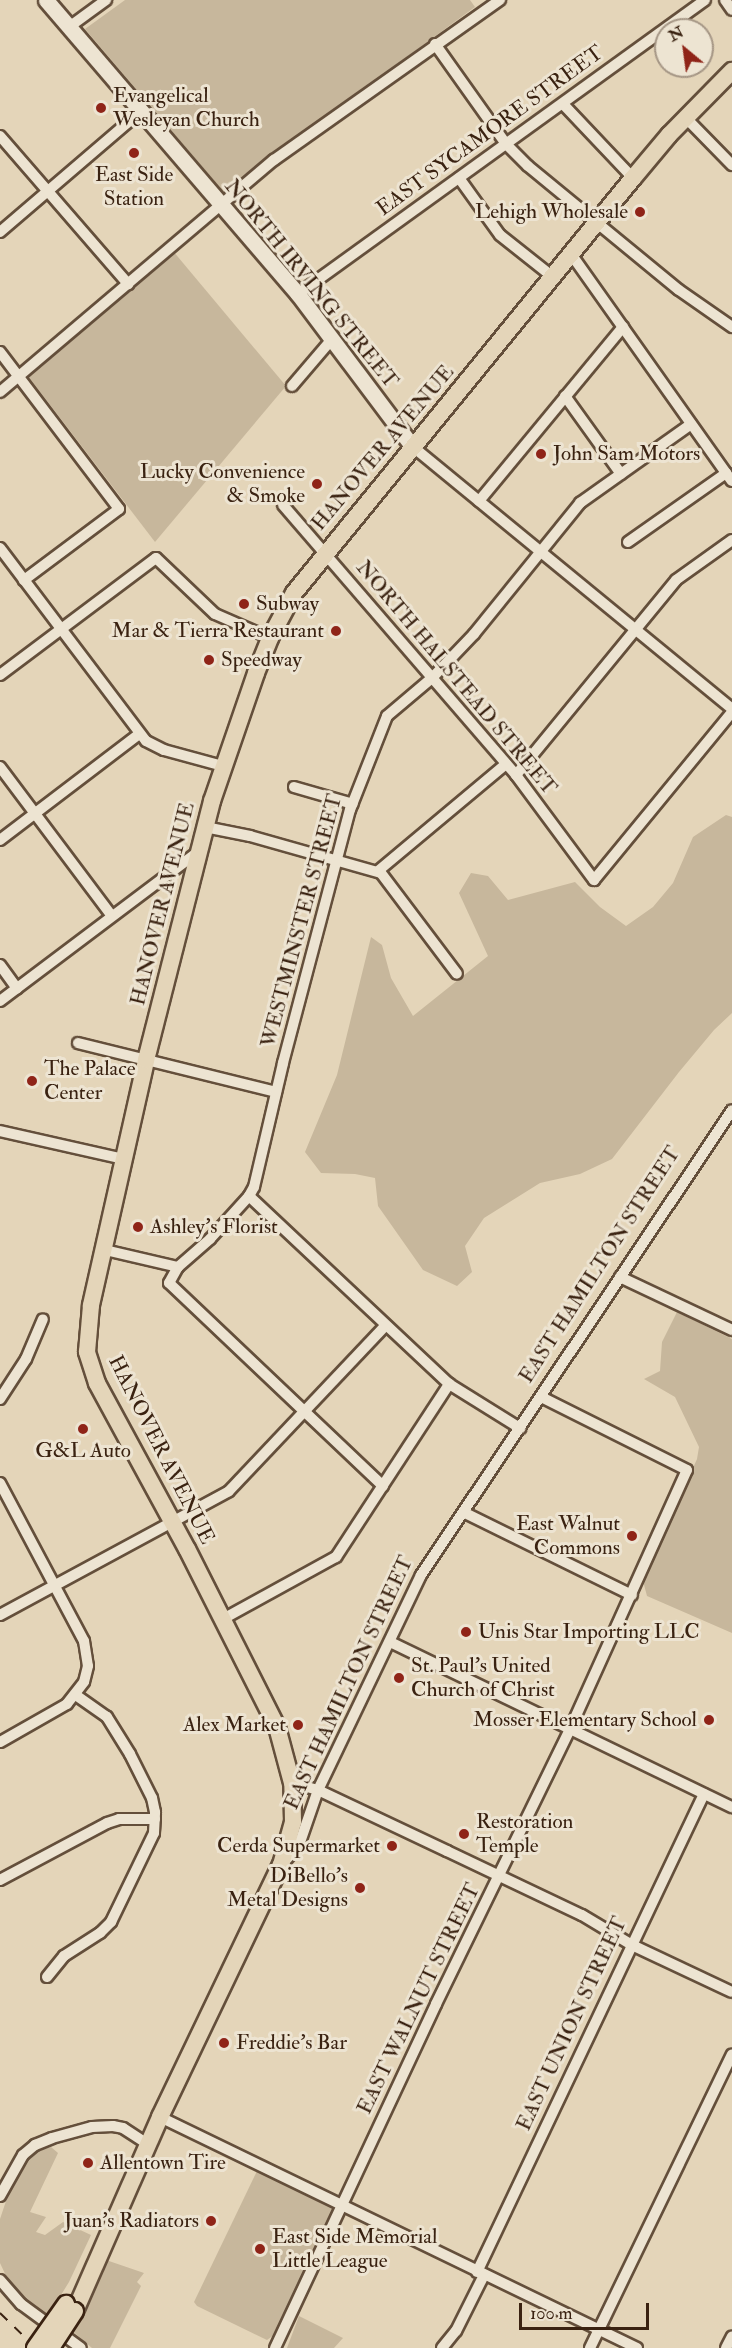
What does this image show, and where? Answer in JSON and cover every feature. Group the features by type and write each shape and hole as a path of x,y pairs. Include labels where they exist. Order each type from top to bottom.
{"main road":[{"name":"NORTH IRVING STREET","path":"46,0 297,294 333,338 412,446"},
{"name":"HANOVER AVENUE","path":"280,1865 293,1822 292,1783 277,1727 223,1619 97,1383 89,1361 88,1318 105,1251 146,1060 205,827 223,766 270,638 294,593 324,553 633,178 686,118 732,71"},
{"name":"EAST HAMILTON STREET","path":"70,2308 87,2289 101,2246 280,1865"},
{"path":"35,2348 70,2308"},
{"path":"51,2348 70,2308"}],"street":[{"path":"69,27 106,0"},
{"path":"0,393 220,203 274,160 435,44 483,4 500,0"},
{"name":"EAST SYCAMORE STREET","path":"297,294 705,0"},
{"path":"725,0 732,10"},
{"path":"435,44 506,144 528,166 679,290 729,322"},
{"path":"563,104 633,178"},
{"path":"0,232 141,111"},
{"path":"686,118 731,163"},
{"path":"0,135 128,284"},
{"path":"459,178 500,235 553,277"},
{"path":"571,254 730,478 628,542"},
{"path":"479,501 623,327"},
{"path":"292,386 333,338"},
{"path":"0,352 119,509 24,580"},
{"path":"566,396 621,474"},
{"name":"WESTMINSTER STREET","path":"249,1196 254,1187 276,1092 352,804 387,716 432,678 474,634 580,503 691,424"},
{"name":"NORTH IRVING STREET","path":"412,446 732,711"},
{"name":"NORTH HALSTEAD STREET","path":"282,505 516,776 594,880 732,711"},
{"path":"516,776 676,580 732,540"},
{"path":"0,548 139,734 164,750 223,766"},
{"path":"0,675 156,558 206,608 270,638"},
{"path":"0,840 139,734"},
{"path":"378,871 506,764"},
{"path":"0,767 112,916"},
{"path":"294,787 352,804"},
{"path":"205,827 250,836 378,871 388,879 457,974"},
{"path":"0,1001 199,851"},
{"path":"0,965 17,988"},
{"path":"78,1043 276,1092"},
{"name":"EAST HAMILTON STREET","path":"280,1865 299,1845 318,1790 421,1575 465,1513 732,1110"},
{"path":"0,1131 124,1159"},
{"path":"383,1486 169,1284 178,1267 210,1239 249,1196 448,1384 520,1428"},
{"path":"105,1251 178,1267"},
{"path":"620,1276 732,1330"},
{"path":"0,1399 26,1359 43,1319"},
{"path":"0,1615 229,1491 386,1325"},
{"path":"223,1619 336,1557 448,1384"},
{"name":"EAST WALNUT STREET","path":"275,2348 436,2004 570,1729 687,1470 541,1397"},
{"path":"0,1483 84,1641 88,1666 76,1695 57,1713 0,1742"},
{"path":"465,1513 632,1595"},
{"path":"390,1642 732,1807"},
{"path":"46,1977 64,1956 100,1933 111,1922 154,1833 152,1798 146,1781 107,1717 76,1695"},
{"path":"292,1783 318,1790 500,1876 582,1915 632,1945 732,1992"},
{"name":"EAST UNION STREET","path":"442,2348 456,2331 632,1945 704,1794"},
{"path":"0,1880 107,1823 119,1819 155,1819"},
{"path":"590,2348 732,2054"},
{"path":"160,2117 637,2348"},
{"path":"0,2196 23,2155 35,2145 52,2138 92,2127 113,2126 123,2128 148,2144"},
{"path":"0,2280 21,2304 81,2348"},
{"path":"726,2348 732,2336"}],"shaded area":[{"path":"125,0 470,0 475,7 223,191 85,29"},
{"path":"173,251 286,386 155,542 28,376"},
{"path":"726,815 732,817 732,1013 714,1030 679,1072 612,1159 580,1174 540,1183 484,1218 465,1246 472,1272 457,1286 423,1270 378,1206 375,1178 355,1174 321,1173 305,1152 337,1075 371,937 382,945 391,978 413,1016 488,956 459,893 471,873 488,876 508,900 575,882 600,907 626,926 653,907 673,883 693,837"},
{"path":"677,1312 732,1339 732,1633 647,1596 643,1581 697,1459 699,1447 675,1397 644,1379 660,1371 662,1342"},
{"path":"51,2147 58,2153 30,2212 46,2217 36,2232 45,2235 63,2222 91,2235 69,2282 48,2316 29,2304 8,2280 0,2263 0,2219 8,2195 24,2162 35,2152"},
{"path":"257,2171 331,2204 333,2209 274,2335 267,2340 197,2306 194,2302"},
{"path":"106,2260 144,2273 137,2282 141,2286 110,2348 92,2348 70,2329 94,2289"},
{"path":"299,2316 343,2338 334,2348 287,2348"}],"railway":[{"path":"0,2313 36,2348"}],"place":[{"name":"Evangelical Wesleyan Church","path":"101,108"},
{"name":"East Side Station","path":"134,153"},
{"name":"Lehigh Wholesale","path":"640,212"},
{"name":"John Sam Motors","path":"541,454"},
{"name":"Lucky Convenience & Smoke","path":"317,484"},
{"name":"Subway","path":"244,604"},
{"name":"Mar & Tierra Restaurant","path":"336,631"},
{"name":"Speedway","path":"209,660"},
{"name":"The Palace Center","path":"32,1081"},
{"name":"Ashley's Florist","path":"138,1227"},
{"name":"G&L Auto","path":"83,1429"},
{"name":"East Walnut Commons","path":"632,1536"},
{"name":"Unis Star Importing LLC","path":"466,1632"},
{"name":"St. Paul's United Church of Christ","path":"399,1678"},
{"name":"Mosser Elementary School","path":"709,1720"},
{"name":"Alex Market","path":"298,1725"},
{"name":"Restoration Temple","path":"464,1834"},
{"name":"Cerda Supermarket","path":"392,1846"},
{"name":"DiBello's Metal Designs","path":"360,1888"},
{"name":"Freddie's Bar","path":"224,2043"},
{"name":"Allentown Tire","path":"88,2163"},
{"name":"Juan's Radiators","path":"211,2221"},
{"name":"East Side Memorial Little League","path":"260,2249"}]}
